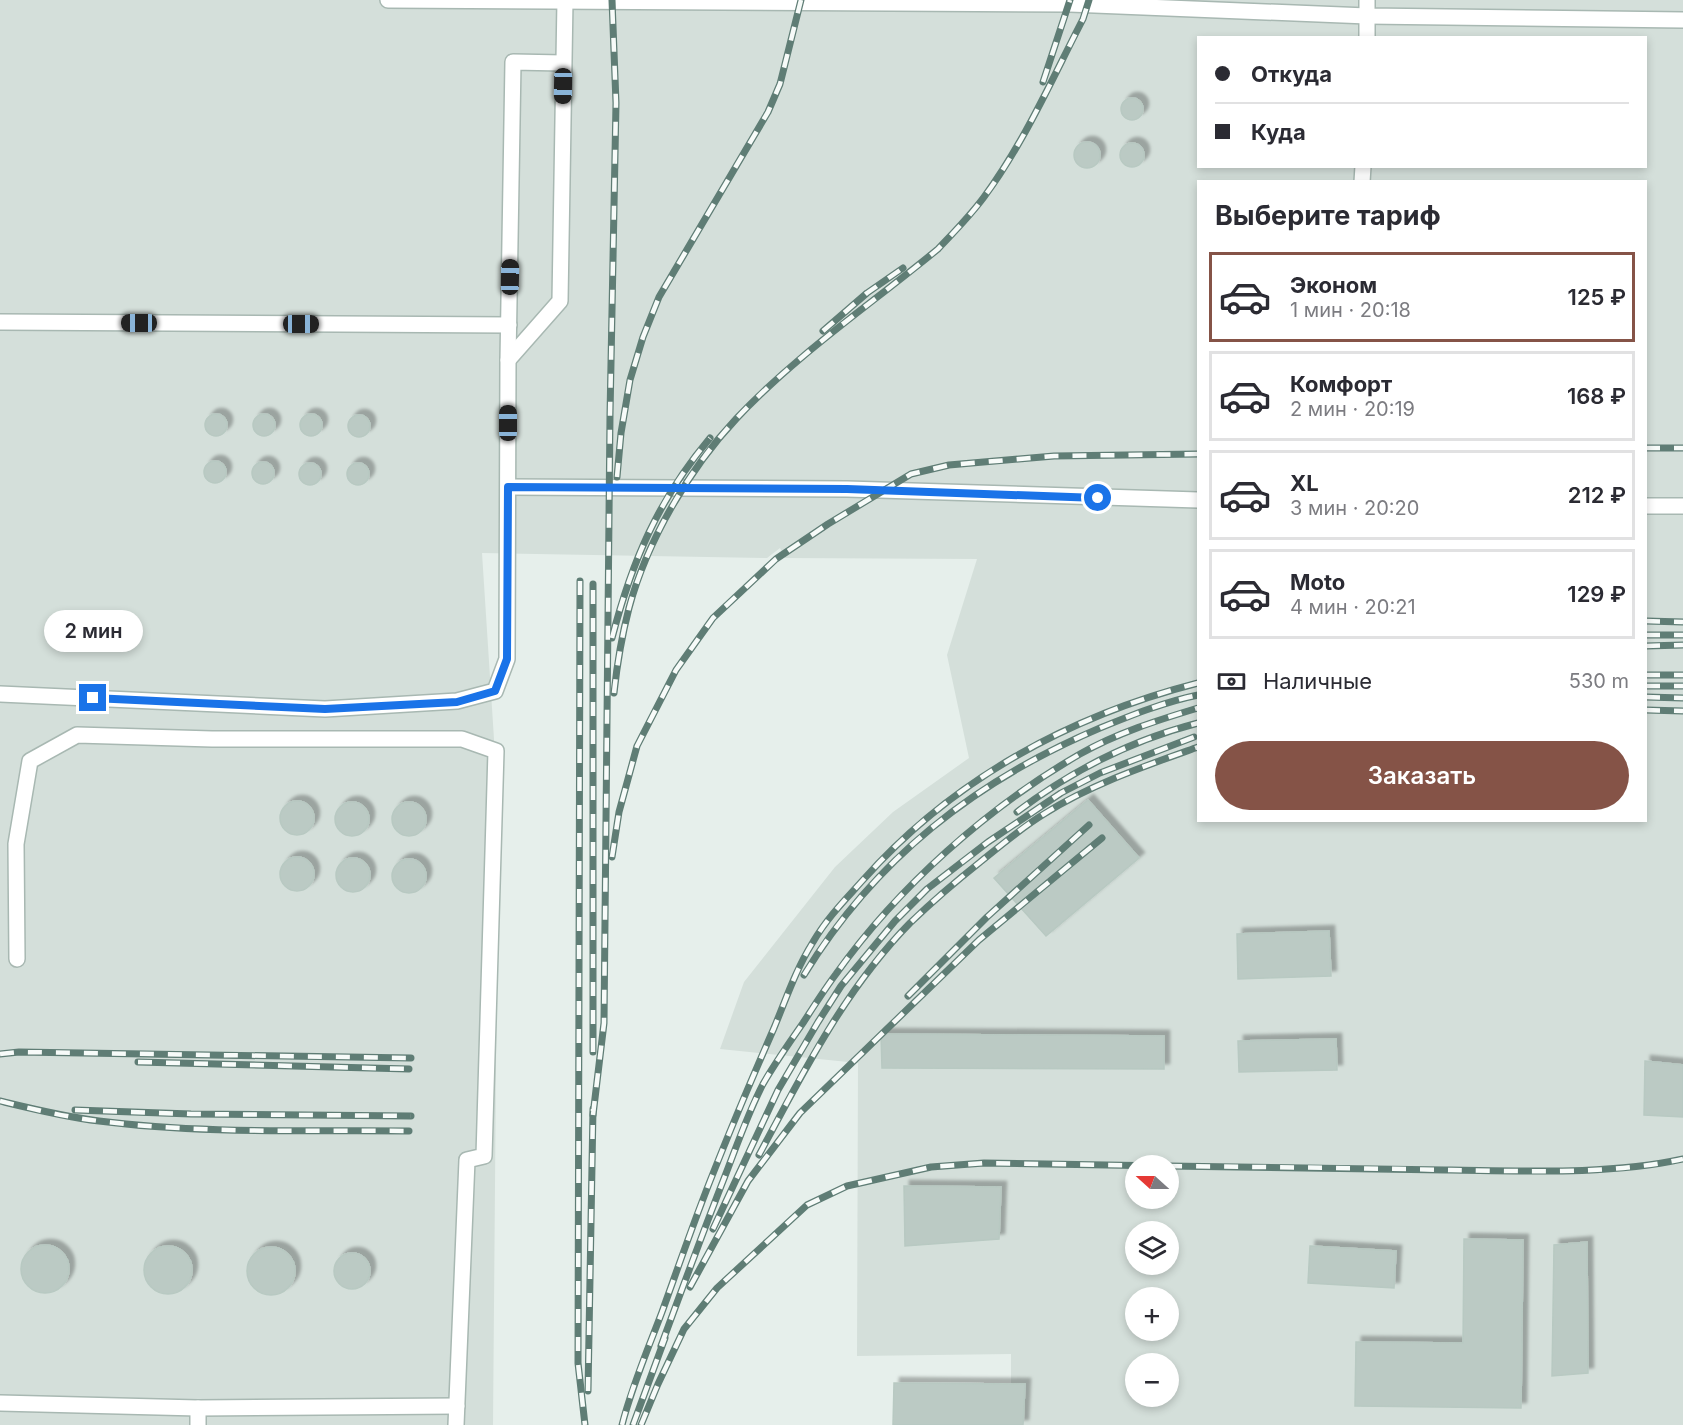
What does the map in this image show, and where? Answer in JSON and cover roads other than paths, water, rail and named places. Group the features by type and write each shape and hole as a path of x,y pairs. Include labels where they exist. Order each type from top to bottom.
{"lane":[{"path":"388,0 1070,4 1367,16 1683,20"},
{"path":"1367,0 1367,36"},
{"path":"508,360 561,301 565,1"},
{"path":"0,694 325,709 457,702 495,691 507,659 508,360 513,62 563,63"},
{"path":"0,322 509,325"},
{"path":"508,487 847,489 1197,500"},
{"path":"1647,506 1683,506"},
{"path":"17,959 16,844 30,760 77,735 212,739 462,739 496,751 484,1156 467,1160 456,1425"},
{"path":"0,1403 198,1408 457,1407"},
{"path":"198,1408 198,1425"}],"railway":[{"path":"593,1115 604,1023 610,415 616,103 612,0"},
{"path":"617,477 621,433 630,380 643,337 659,297 768,112 780,84 801,0"},
{"path":"1043,82 1070,0"},
{"path":"614,693 624,629 637,583 658,532 686,483 736,419 783,373 938,249 973,211 1025,133 1083,19 1089,0"},
{"path":"823,331 867,293 903,268"},
{"path":"612,638 628,583 649,532 661,508 710,438"},
{"path":"1647,448 1683,448"},
{"path":"612,857 619,812 637,746 676,670 713,618 776,559 828,524 911,474 949,465 1054,456 1197,454"},
{"path":"580,581 578,1363 585,1425"},
{"path":"593,584 593,1052"},
{"path":"1647,621 1683,622"},
{"path":"1647,635 1683,635"},
{"path":"1647,646 1683,645"},
{"path":"1647,675 1683,675"},
{"path":"622,1425 630,1396 728,1135 796,973 818,933 830,917 898,844 974,782 1059,733 1150,697 1197,683"},
{"path":"1647,686 1683,686"},
{"path":"804,975 832,933 896,860 970,799 1054,749 1136,714 1197,695"},
{"path":"1647,697 1683,698"},
{"path":"661,1346 738,1141 763,1084 823,992 887,910 947,851 1012,798 1046,775 1094,746 1197,708"},
{"path":"1647,710 1683,711"},
{"path":"1017,812 1059,783 1103,758 1149,738 1197,723"},
{"path":"713,1229 778,1090 818,1022 841,986 895,921 927,889 988,842 1061,793 1100,773 1194,737"},
{"path":"759,1155 826,1033 845,1004 887,949 918,915 1027,825 1062,803 1100,785 1197,747"},
{"path":"908,996 987,917 1089,825"},
{"path":"690,1287 748,1181 800,1113 979,940 1102,838"},
{"path":"0,1054 19,1052 411,1058"},
{"path":"138,1062 409,1069"},
{"path":"0,1101 99,1121 176,1128 409,1131"},
{"path":"588,1391 593,1109"},
{"path":"75,1110 191,1114 411,1116"},
{"path":"1179,1166 1567,1171 1626,1168 1683,1159"},
{"path":"641,1425 684,1329 717,1288 807,1205 847,1186 931,1167 984,1163 1125,1165"},
{"path":"633,1425 665,1338"}]}
